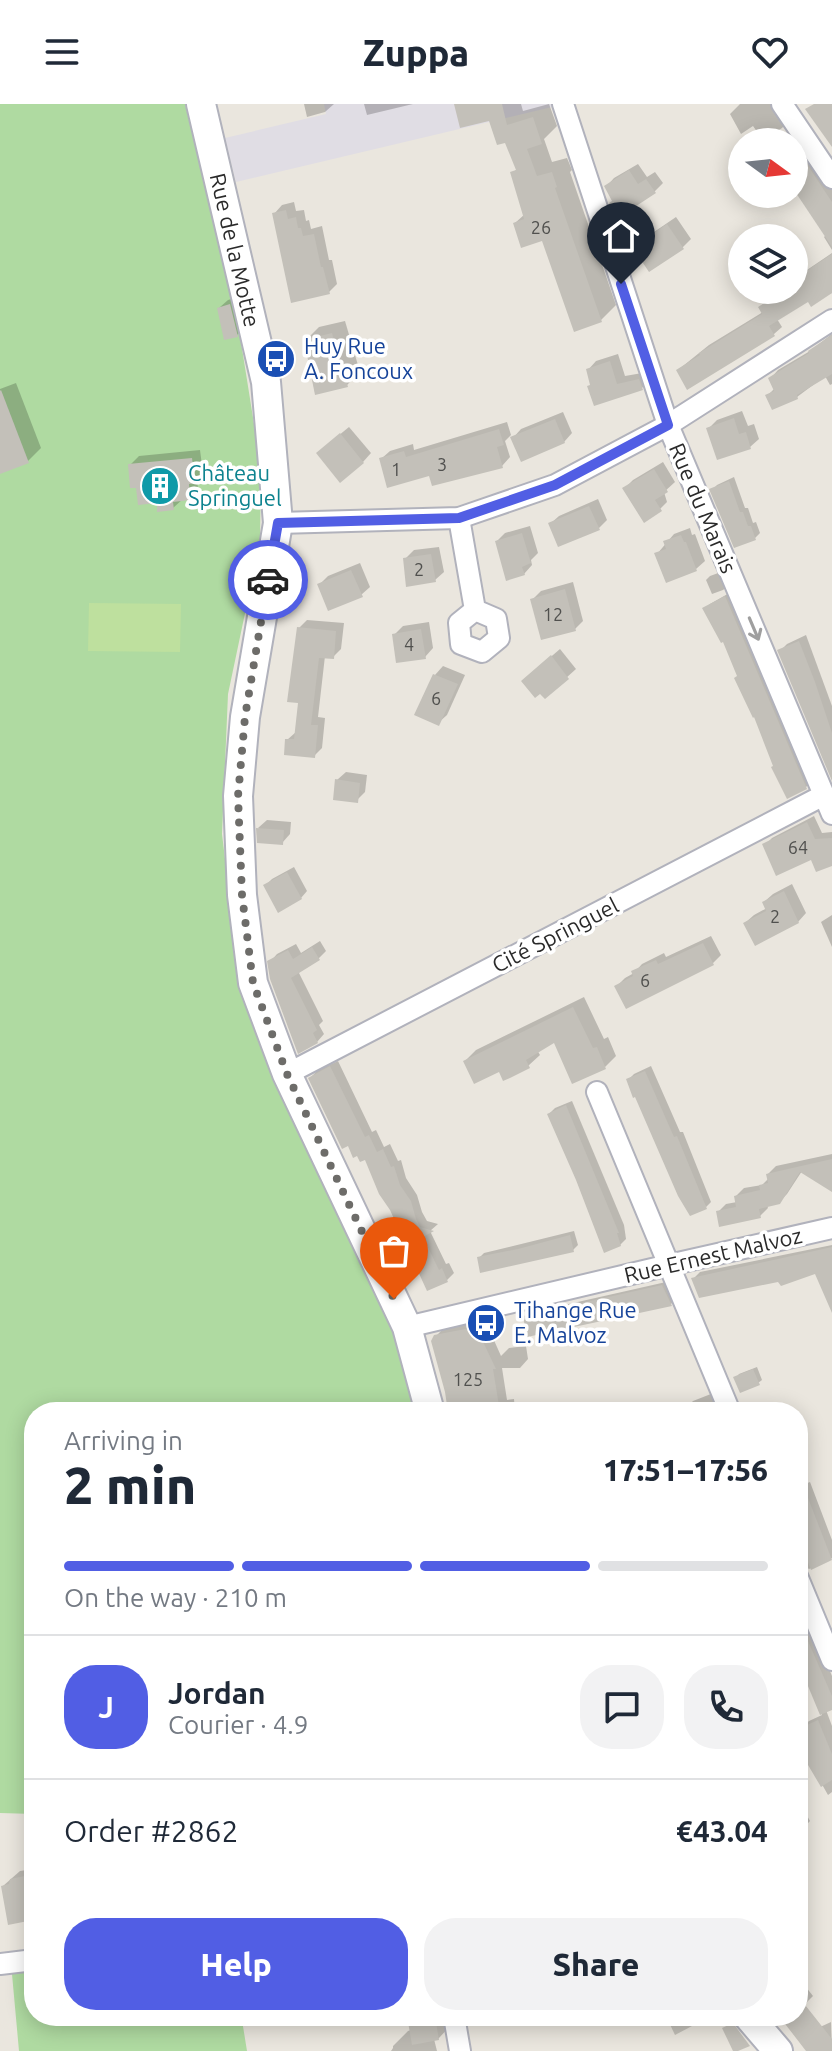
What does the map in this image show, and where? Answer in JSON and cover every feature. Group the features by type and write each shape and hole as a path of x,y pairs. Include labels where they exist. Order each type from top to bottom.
{"street":[{"name":"Rue de la Motte","path":"201,104 266,382 278,523 245,717 238,796 242,895 253,983 287,1074 407,1327 427,1402"},
{"name":"Rue du Marais","path":"563,104 668,425 828,805"},
{"path":"782,104 832,178"},
{"path":"278,523 459,518 555,485 668,425 832,320"},
{"path":"459,518 475,610"},
{"name":"Cité Springuel","path":"287,1074 828,805"},
{"path":"597,1092 726,1402"},
{"name":"Rue Ernest Malvoz","path":"407,1327 832,1228"},
{"path":"808,1602 832,1660"},
{"path":"0,1964 24,1961"},
{"path":"456,2026 460,2051"},
{"path":"757,2026 778,2051"}],"shaded area":[{"path":"324,104 551,104 552,107 236,182 225,138 326,114"}],"green space":[{"path":"0,104 185,104 240,336 261,468 260,542 228,694 222,834 240,983 253,1027 381,1301 399,1348 414,1402 24,1402 24,1814 0,1813"},
{"path":"89,603 181,604 180,652 88,651"},
{"path":"24,1961 24,2026 243,2026 247,2051 19,2051 11,1963"}],"building":[{"path":"454,104 502,104 507,125 533,117 542,144 527,149 537,176 552,172 602,322 574,332 542,241 521,248 513,223 524,219 510,172 516,170 505,143 497,145 489,121 460,128"},
{"path":"814,104 832,104 832,147 805,109"},
{"path":"808,166 832,202 832,247 806,208"},
{"path":"629,170 638,184 646,179 656,193 618,218 610,206 612,201 604,186"},
{"path":"286,210 288,219 296,217 303,236 314,234 330,294 291,303 272,213"},
{"path":"667,224 684,249 649,272 641,260 651,253 643,240"},
{"path":"832,254 832,293 811,307 808,302 808,270"},
{"path":"230,304 238,337 224,340 217,308"},
{"path":"763,304 805,304 769,326 775,336 687,390 676,370 762,314 758,307"},
{"path":"332,333 348,387 315,395 304,340"},
{"path":"832,335 832,374 797,395 798,399 772,410 765,395 774,391 768,378"},
{"path":"610,361 617,384 639,379 643,390 594,406 587,386 590,385 586,369"},
{"path":"0,391 29,463 0,474"},
{"path":"734,418 739,434 746,432 751,449 717,460 706,428"},
{"path":"555,419 565,443 521,462 510,437"},
{"path":"499,429 504,445 497,447 503,468 432,486 429,476 387,488 379,458 404,451 406,457"},
{"path":"340,433 364,463 340,483 316,453"},
{"name":"Château Springuel","path":"192,458 195,483 189,484 190,500 173,502 174,510 157,512 157,503 138,505 136,488 130,488 128,464"},
{"path":"654,469 668,492 655,500 662,511 644,523 622,488"},
{"path":"729,481 740,512 751,526 756,540 734,548 709,489"},
{"path":"589,506 600,530 558,547 548,523"},
{"path":"522,533 531,563 522,567 525,575 506,581 495,541"},
{"path":"681,535 697,571 666,583 654,553 666,549 663,541"},
{"path":"431,554 436,582 406,587 403,558"},
{"path":"351,570 363,597 328,611 317,584"},
{"path":"565,589 576,631 541,640 530,599"},
{"path":"725,596 807,789 787,799 771,767 754,717 734,678 737,676 723,642 702,608"},
{"path":"297,627 336,631 334,659 319,658 311,725 318,725 315,758 284,755 285,739 294,739 298,703 287,702"},
{"path":"421,629 426,659 396,663 392,634"},
{"path":"799,641 832,733 832,781 777,650"},
{"path":"551,655 569,679 545,699 540,694 535,698 521,681"},
{"path":"433,674 458,684 439,726 414,715"},
{"path":"335,779 360,783 358,803 333,800"},
{"path":"807,822 815,839 832,838 832,866 816,872 811,860 776,876 762,844"},
{"path":"256,828 284,830 283,845 257,843"},
{"path":"287,872 302,899 278,913 263,885"},
{"path":"784,891 799,923 755,946 743,923 766,911 762,902"},
{"path":"703,943 714,965 626,1009 614,986 633,976 631,971 656,960 658,964"},
{"path":"312,947 320,960 291,978 317,1030 313,1033 318,1043 298,1054 270,979 267,961 288,950 293,959"},
{"path":"573,1007 606,1069 572,1084 554,1043 526,1060 530,1068 503,1081 499,1072 474,1084 463,1061"},
{"path":"330,1066 365,1137 369,1135 377,1152 383,1149 391,1167 394,1166 420,1227 434,1231 423,1237 448,1282 427,1291 365,1160 360,1162 357,1156 353,1158 348,1146 342,1149 308,1078"},
{"path":"645,1071 674,1137 677,1136 707,1209 690,1216 678,1196 626,1079"},
{"path":"566,1105 619,1233 621,1246 604,1253 547,1114"},
{"path":"832,1159 832,1192 800,1172 780,1204 759,1209 761,1218 719,1227 716,1211 736,1207 734,1196 760,1190 759,1185 768,1183 766,1174"},
{"path":"570,1235 574,1252 480,1273 477,1257"},
{"path":"832,1247 832,1313 815,1274 781,1286 778,1282 699,1298 691,1278"},
{"path":"662,1285 672,1306 527,1337 523,1316"},
{"path":"476,1327 496,1369 493,1369 498,1402 446,1402 431,1341 434,1335"},
{"path":"753,1369 760,1385 740,1393 733,1377"},
{"path":"808,1498 832,1560 811,1570 808,1562"},
{"path":"808,1641 832,1696 832,1710 820,1715 808,1686"},
{"path":"818,1720 832,1754 832,1780 821,1787 808,1765 808,1724"},
{"path":"24,1876 24,1922 8,1925 1,1886 9,1884 10,1879"},
{"path":"808,2009 832,2039 832,2051 806,2051 787,2026 808,2026"},
{"path":"409,2026 437,2026 439,2040 412,2045"},
{"path":"671,2026 692,2026 675,2035"},
{"path":"735,2026 750,2046 733,2051 722,2028"}],"way so far":[{"path":"268,580 245,717 238,796 242,895 253,983 287,1074 394,1299"}],"place":[{"name":"Huy Rue A. Foncoux","path":"276,359"},
{"name":"Château Springuel","path":"160,486"},
{"name":"Tihange Rue E. Malvoz","path":"486,1323"}],"route":[{"path":"268,580 278,523 459,518 555,485 668,425 621,284"}]}
